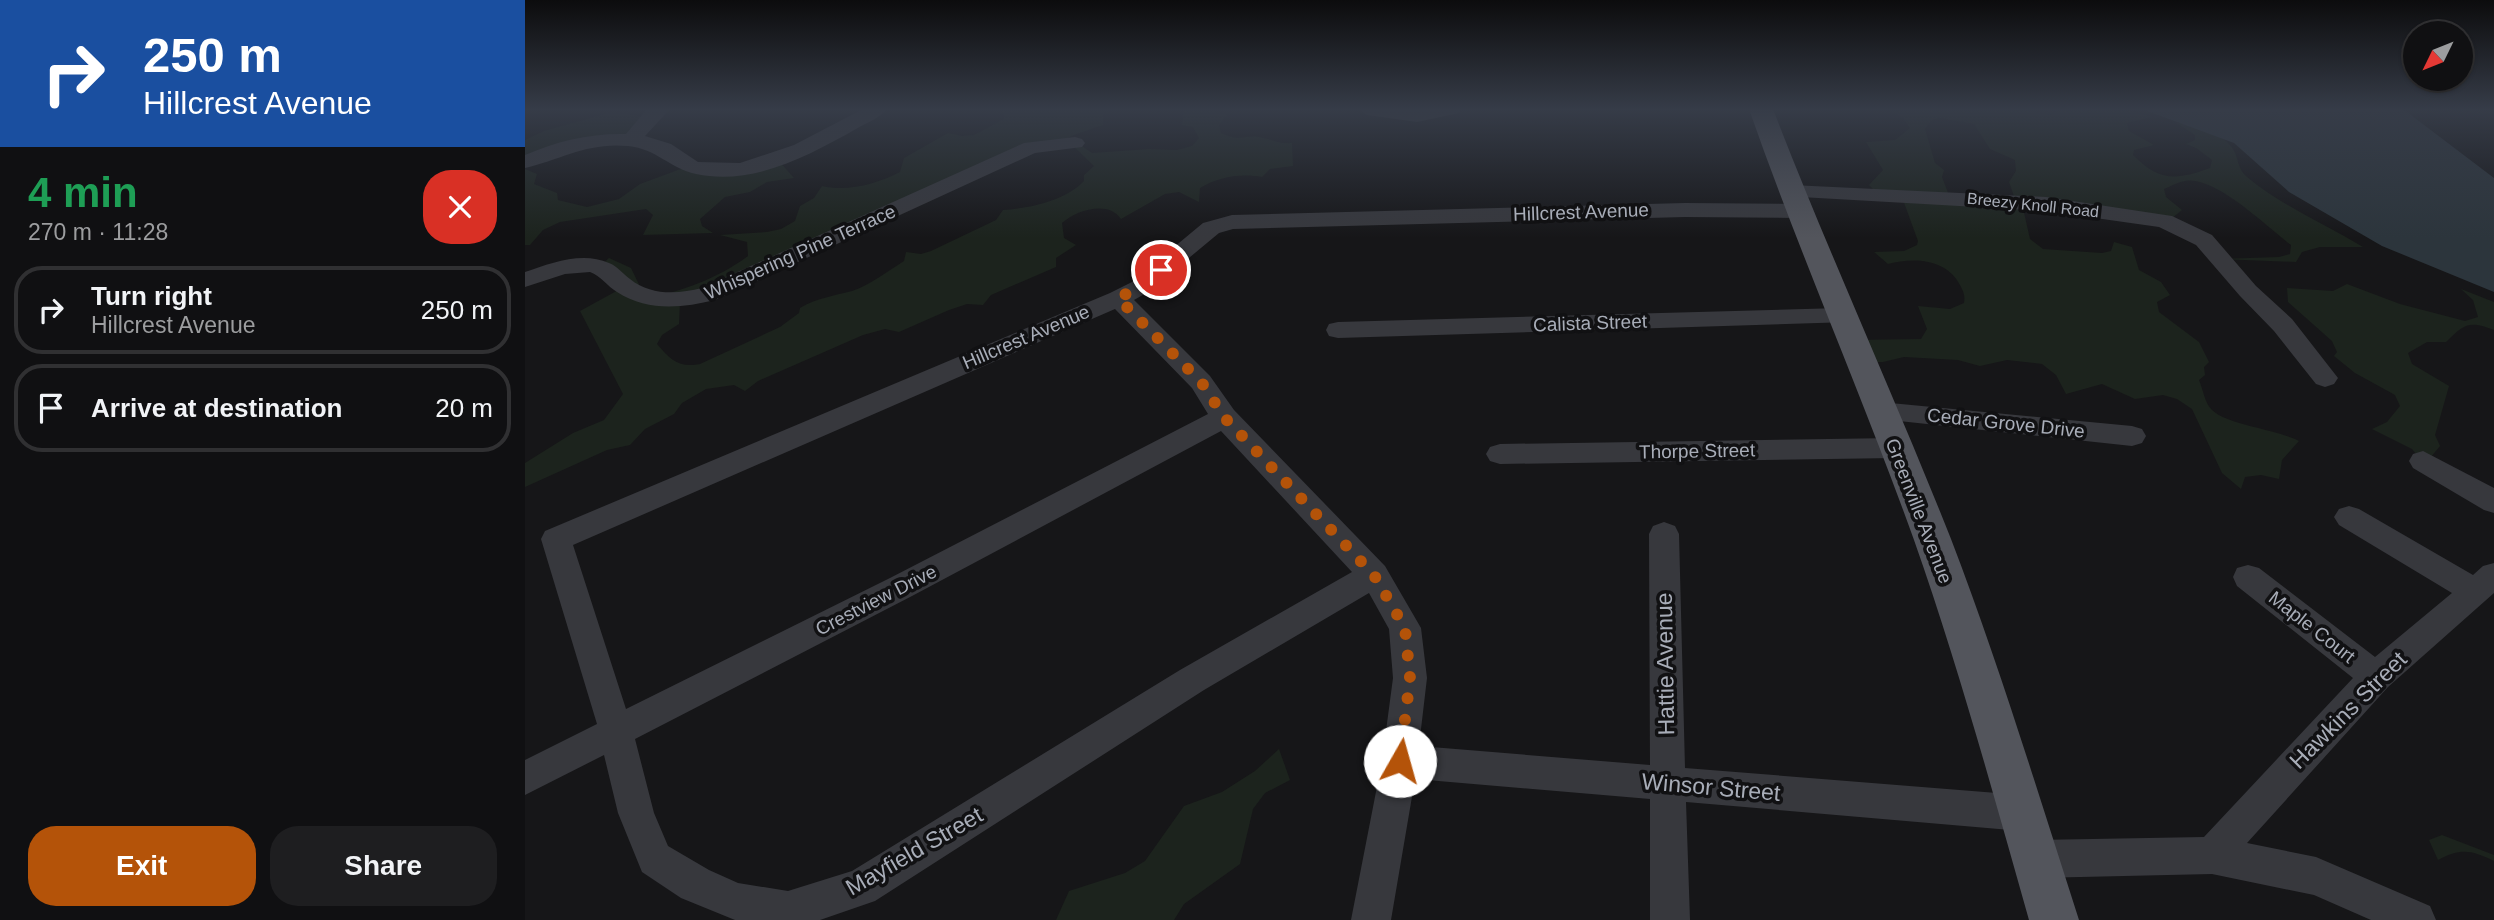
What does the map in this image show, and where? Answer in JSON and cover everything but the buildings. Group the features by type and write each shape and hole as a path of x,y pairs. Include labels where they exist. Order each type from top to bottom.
{"main road":[{"name":"Greenville Avenue","path":"1777,152 1932,539 1977,668 2054,920"}],"street":[{"path":"525,162 559,152"},
{"path":"668,152 689,167 720,171 751,167 794,152"},
{"name":"Whispering Pine Terrace","path":"525,280 575,265 601,267 626,288 657,302 689,300 740,282 1022,152"},
{"name":"Breezy Knoll Road","path":"1795,201 2046,204 2164,221 2204,240 2248,291 2283,325 2325,378"},
{"name":"Hillcrest Avenue","path":"556,539 1118,298 1140,287 1211,228 1233,222 1671,210 1795,201"},
{"path":"1118,298 1202,383 1224,417 1374,575 1405,628 1410,678 1400,761 1371,920"},
{"name":"Calista Street","path":"1338,330 1841,316"},
{"name":"Cedar Grove Drive","path":"1880,411 2132,436"},
{"name":"Crestview Drive","path":"525,778 901,587 1224,417"},
{"name":"Thorpe Street","path":"1500,454 1895,448"},
{"path":"2423,461 2494,502"},
{"path":"2349,517 2485,583"},
{"name":"Hattie Avenue","path":"1664,534 1670,920"},
{"name":"Mayfield Street","path":"556,539 616,731 636,813 656,859 695,884 738,902 788,911 861,887 1192,680 1374,575"},
{"name":"Maple Court","path":"2248,577 2376,677"},
{"name":"Hawkins Street","path":"2212,855 2376,677 2485,583"},
{"name":"Winsor Street","path":"1400,761 2022,813"},
{"path":"2036,859 2212,855 2316,876 2416,920"}],"shaded area":[{"path":"525,152 568,152 525,162"},
{"path":"915,152 1020,152 680,302 679,324 662,335 657,344 675,362 686,365 700,364 780,327 806,305 852,291 879,278 904,261 906,252 921,254 931,251 996,220 1003,210 1035,205 1067,194 1084,181 1084,175 1094,166 1079,152 1292,152 1293,166 1270,169 1262,177 1238,176 1214,181 1200,188 1199,202 1179,192 1165,194 1121,219 1116,213 1101,208 1075,214 1062,223 1064,238 1076,245 1056,258 1056,267 991,295 983,305 967,304 899,332 885,329 863,335 758,381 745,391 734,385 706,389 682,403 674,414 645,429 630,445 607,450 525,487 525,463 573,433 604,420 623,394 580,311 622,288 597,269 609,258 631,268 646,299 674,292 700,283 748,256 747,242 720,235 781,229 795,221 800,206 814,198 822,186 841,188 872,183 900,172 904,158"},
{"path":"1872,152 1932,152 1935,163 1944,170 1942,177 1950,198 2016,202 2009,182 2016,171 2015,160 1997,152 2134,152 2133,155 2151,170 2178,176 2210,168 2212,160 2201,152 2235,152 2244,174 2260,187 2363,247 2320,247 2302,252 2296,262 2219,259 2279,257 2290,254 2291,245 2241,204 2197,181 2182,182 2164,189 2166,197 2182,210 2166,223 2022,204 2030,239 2043,249 2102,253 2111,251 2114,242 2132,247 2139,270 2161,282 2170,295 2157,302 2159,312 2199,342 2209,362 2204,367 2205,375 2199,380 2210,407 2229,419 2299,441 2282,460 2279,479 2261,475 2245,477 2241,489 2222,473 2192,409 2177,399 2163,395 2135,399 2102,384 2066,394 2056,375 2042,364 2007,360 1980,366 1958,360 1904,357 1883,362 1858,362 1851,340 1921,339 1927,329 1918,306 1950,309 1964,303 1961,287 1948,271 1930,262 1888,264 1874,252 1904,251 1917,245 1918,241 1902,197 1879,195 1869,185 1883,170"},
{"path":"2244,152 2460,152 2494,178 2494,292 2382,246 2289,192"},
{"path":"778,160 794,178 767,182 750,192 725,197 700,219 702,226 713,233 643,235 653,215 646,209 560,222 543,230 530,245 525,245 525,169 537,174 534,184 557,193 558,200 587,207 619,199 640,184 686,167 715,172"},
{"path":"2347,284 2400,304 2465,321 2478,317 2473,300 2461,289 2494,302 2494,330 2467,325 2446,342 2427,342 2408,353 2412,364 2449,386 2435,435 2440,446 2425,464 2412,449 2372,429 2387,422 2400,406 2395,395 2355,373 2334,356 2337,352 2332,341 2288,302 2287,288 2333,291"},
{"path":"1279,749 1290,780 1265,793 1253,809 1240,864 1184,904 1174,920 1056,920 1069,891 1125,873 1145,861 1184,806 1222,792 1255,771"},
{"path":"2442,835 2494,855 2494,861 2466,852 2438,860 2429,840"}],"route":[{"path":"1161,270 1140,287 1118,298 1202,383 1224,417 1374,575 1405,628 1410,678 1400,761"}]}
